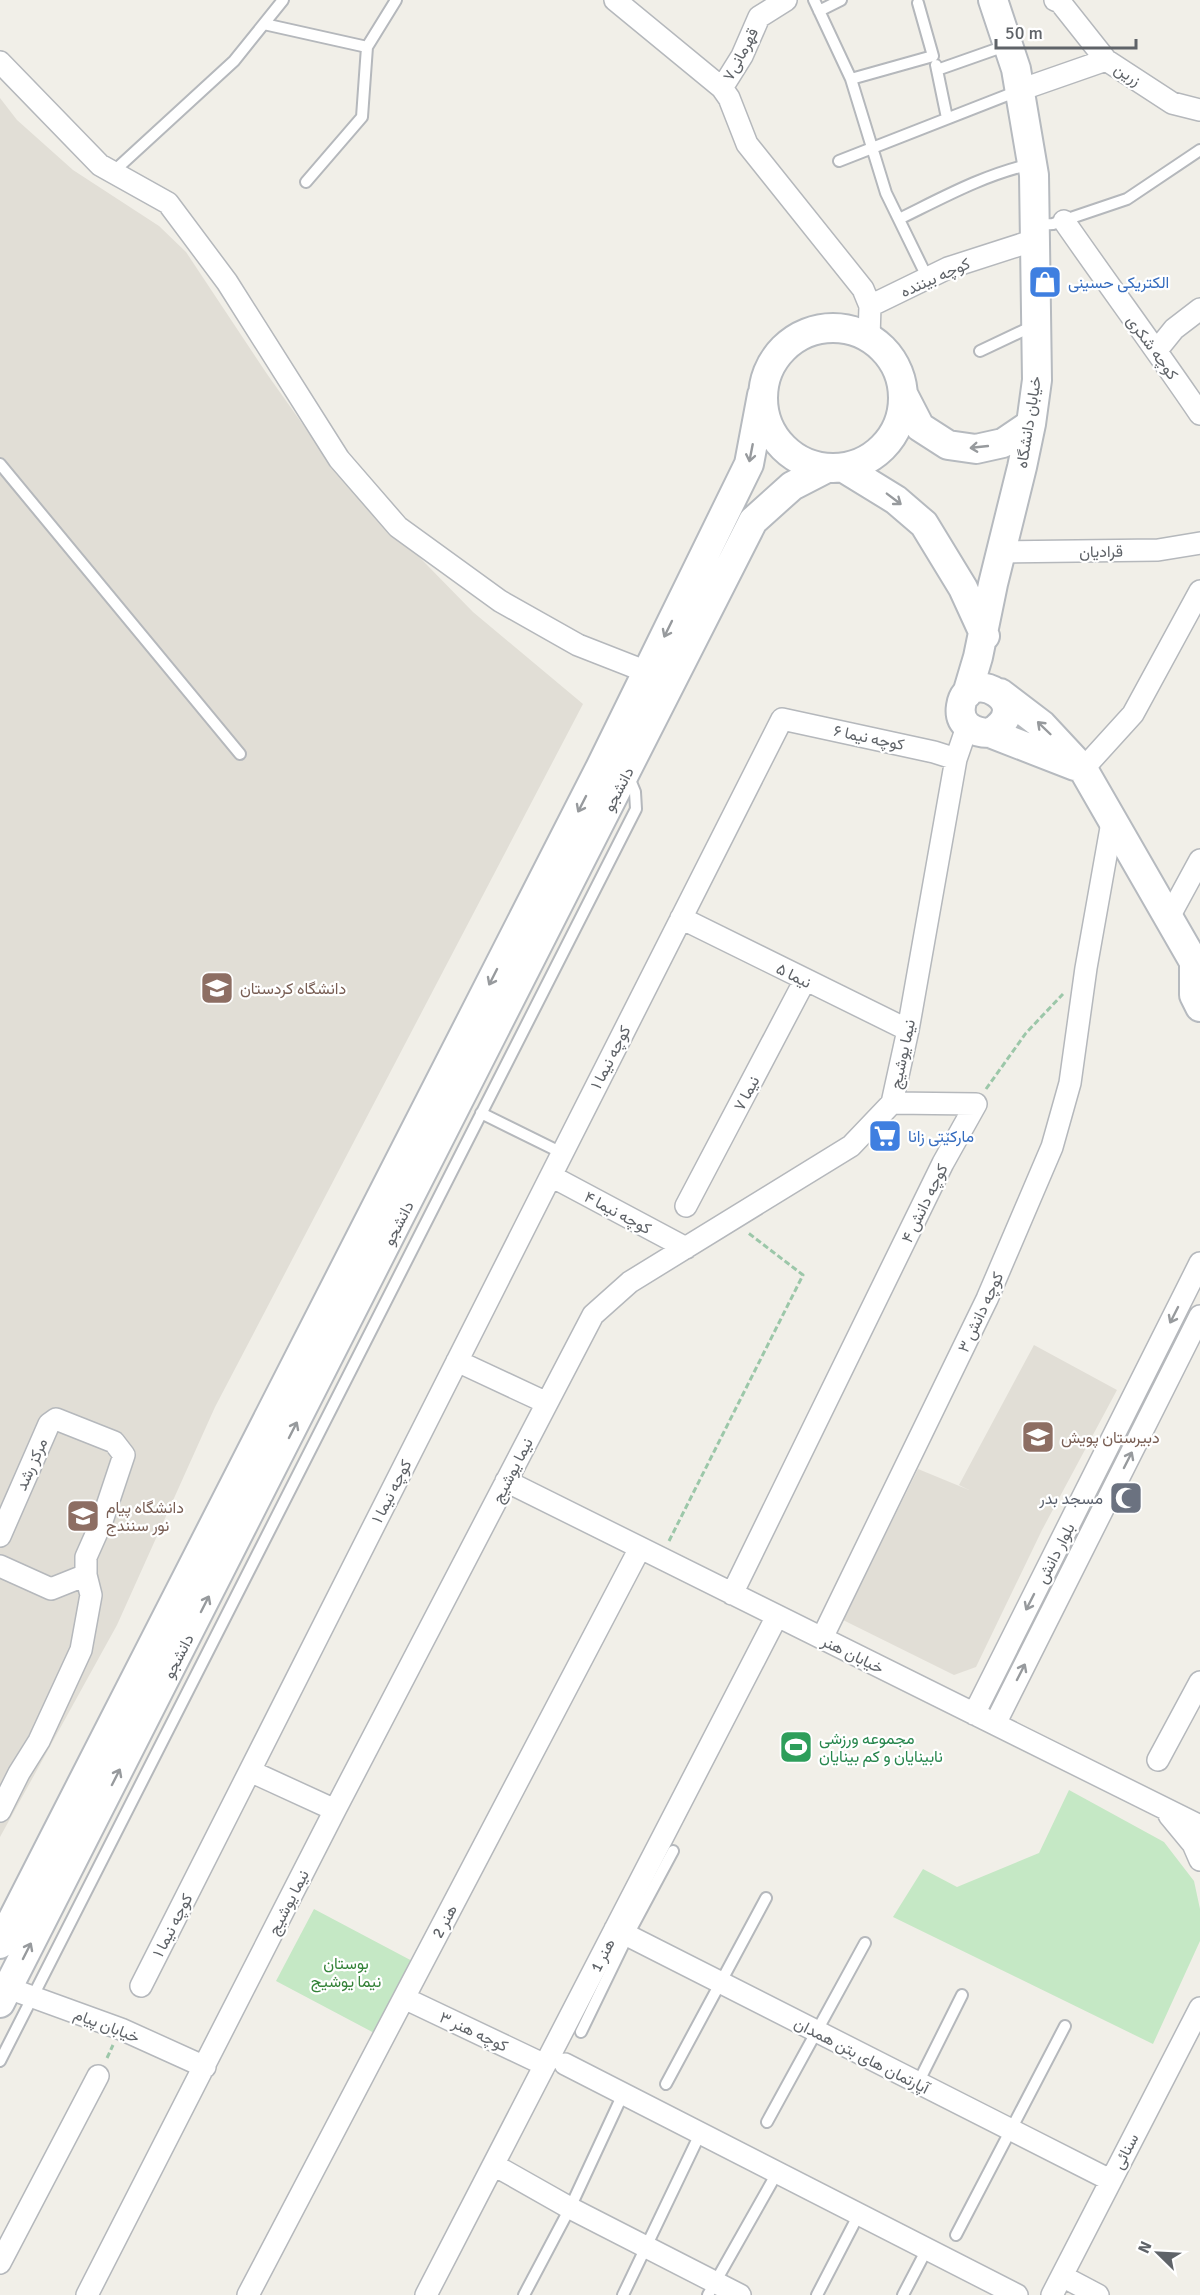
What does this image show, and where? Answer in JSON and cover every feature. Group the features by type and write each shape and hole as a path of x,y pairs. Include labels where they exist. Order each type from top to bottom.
{"street":[{"path":"615,0 722,88 729,98 747,144 863,289 870,306 869,338"},
{"name":"قهرمانی۷","path":"722,88 742,56 759,17 786,0"},
{"name":"خیابان دانشگاه","path":"967,694 1031,424 1037,380 1032,164 1020,90 993,0"},
{"path":"1060,1 1106,60"},
{"name":"زرین","path":"1020,90 1106,60 1172,103 1200,110"},
{"path":"0,62 99,165 168,203 227,282 339,459 398,527 500,601 578,645 647,672"},
{"name":"کوچه شکری","path":"1064,221 1200,414"},
{"name":"کوچه بیننده","path":"870,306 948,268 1035,232"},
{"path":"1157,350 1174,328 1200,309"},
{"path":"983,630 963,588 924,524 888,494 835,468 804,463 786,452 773,436 765,416 762,395 768,372 780,351 800,336 823,329 846,329 869,338 886,353 898,372 903,394 920,427 948,445 976,449 1003,443 1031,424"},
{"path":"835,468 864,461 881,450 893,433 901,414 903,394"},
{"name":"دانشجو","path":"0,1944 647,672 749,465 762,395"},
{"name":"دانشجو","path":"10,1993 753,521 792,486 835,468"},
{"name":"قرادیان","path":"1001,552 1158,550 1200,543"},
{"path":"1083,769 1133,714 1200,591"},
{"name":"خیابان دانشگاه","path":"983,630 997,692"},
{"path":"1083,769 979,730 961,717 961,705 967,694 977,688 989,687 997,692 1042,724 1083,769 1168,917 1198,963 1194,994 1200,1006"},
{"path":"979,730 1000,726 1006,716 1006,704 997,692"},
{"name":"کوچه نیما ۶","path":"782,718 956,759"},
{"name":"کوچه نیما ۱","path":"141,1986 782,718"},
{"name":"نیما یوشیج","path":"87,2295 335,1809 593,1316 630,1282 851,1146 892,1103 908,1030 956,759 979,730"},
{"path":"1086,968 1112,822"},
{"path":"1168,917 1200,860"},
{"name":"نیما ۵","path":"681,918 908,1030"},
{"name":"کوچه دانش ۳","path":"822,1638 987,1299 1052,1147 1070,1083 1086,968"},
{"name":"نیما ۷","path":"687,1206 805,980"},
{"path":"892,1103 976,1104"},
{"name":"کوچه دانش ۴","path":"732,1594 943,1163 976,1104"},
{"name":"کوچه نیما ۴","path":"551,1176 686,1248"},
{"name":"بلوار دانش","path":"974,1714 1200,1263"},
{"name":"بلوار دانش","path":"995,1724 1200,1316"},
{"path":"457,1361 547,1403"},
{"name":"مرکز رشد","path":"0,1536 49,1424 56,1419 114,1442 124,1455 102,1521 86,1557 86,1575 92,1595 81,1650 39,1741 19,1773 0,1811"},
{"name":"خیابان هنر","path":"506,1482 1200,1826"},
{"name":"هنر 2","path":"248,2295 640,1548"},
{"path":"0,1566 51,1589 86,1575"},
{"name":"هنر 1","path":"430,2294 494,2165 555,2065 777,1616"},
{"path":"1158,1760 1200,1682"},
{"path":"250,1771 335,1809"},
{"path":"1163,1808 1193,1844 1200,1860"},
{"name":"آپارتمان های بتن همدان","path":"622,1932 1110,2180"},
{"name":"خیابان پیام","path":"10,1993 121,2029 205,2067"},
{"name":"کوچه هنر ۳","path":"404,1998 623,2094 927,2249 1006,2292"},
{"name":"سنائی","path":"1052,2295 1200,2008"},
{"path":"0,2263 98,2076"},
{"path":"494,2165 570,2208 647,2247 712,2288 740,2295"},
{"path":"1062,2276 1098,2295"}],"lane":[{"path":"113,172 234,61 283,0"},
{"path":"306,182 362,117 367,47 396,0"},
{"path":"814,0 851,79 886,193 928,279"},
{"path":"819,11 841,0"},
{"path":"920,1 946,118"},
{"path":"264,24 367,47"},
{"path":"937,70 1008,45"},
{"path":"851,79 933,56"},
{"path":"839,161 1020,90"},
{"path":"1035,232 1127,199 1200,150"},
{"path":"898,219 1007,169 1032,164"},
{"path":"980,351 1036,325"},
{"path":"0,464 240,754"},
{"path":"0,2061 10,1993 481,1113 636,809 635,792 627,772"},
{"path":"481,1113 562,1153"},
{"path":"581,2032 622,1932 673,1851"},
{"path":"666,2084 766,1898"},
{"path":"767,2122 865,1943"},
{"path":"918,2083 962,1995"},
{"path":"956,2235 1065,2026"},
{"path":"524,2295 570,2208 623,2094"},
{"path":"623,2295 700,2134"},
{"path":"712,2288 777,2173"},
{"path":"817,2295 859,2214"},
{"path":"903,2295 927,2249"}],"path":[{"path":"976,1104 1026,1033 1086,968"},
{"path":"661,1558 803,1275 731,1220"},
{"path":"98,2076 121,2029"}],"shaded area":[{"name":"دانشگاه کردستان","path":"0,98 17,120 73,170 159,226 186,252 267,374 338,474 473,612 583,704 215,1407 117,1625 0,1837"},
{"path":"1034,1345 1117,1390 1042,1530 976,1667 954,1675 843,1620 918,1469 969,1490 959,1485"}],"green space":[{"path":"1069,1790 1164,1842 1194,1881 1200,1909 1200,1941 1153,2044 893,1917 923,1869 957,1887 1039,1853"},
{"name":"بوستان نیما یوشیج","path":"314,1909 416,1963 378,2035 276,1981"}],"place":[{"name":"الکتریکی حسینی","path":"1045,282"},
{"name":"دانشگاه کردستان","path":"217,988"},
{"name":"مارکێتی زانا","path":"885,1136"},
{"name":"دبیرستان پویش","path":"1038,1437"},
{"name":"مسجد بدر","path":"1126,1498"},
{"name":"دانشگاه پیام نور سنندج","path":"83,1516"},
{"name":"مجموعه ورزشی نابینایان و کم بینایان","path":"796,1747"}]}
